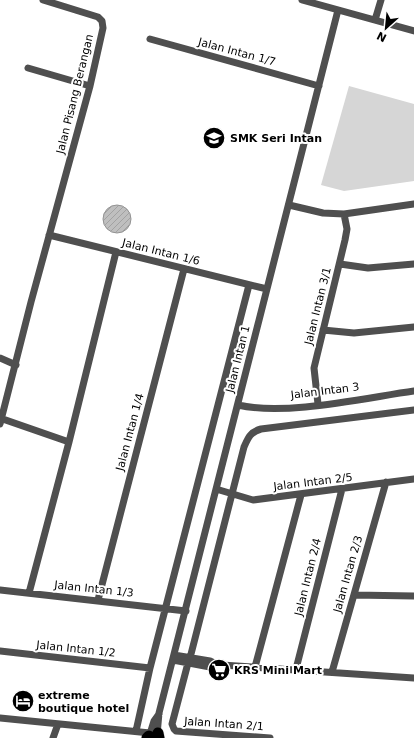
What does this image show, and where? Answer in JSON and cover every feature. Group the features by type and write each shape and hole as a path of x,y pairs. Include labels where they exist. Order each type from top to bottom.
{"street":[{"name":"Jalan Pisang Berangan","path":"1,420 90,86 101,37 102,21 89,14 43,0"},
{"path":"302,0 414,31"},
{"path":"375,20 381,0"},
{"name":"Jalan Intan 1","path":"153,736 338,10"},
{"name":"Jalan Intan 1/7","path":"150,39 319,86"},
{"path":"28,68 90,86"},
{"path":"289,204 322,213 344,214 414,204"},
{"name":"Jalan Intan 3/1","path":"318,404 314,368 340,264 347,229 344,214"},
{"name":"Jalan Intan 1/6","path":"49,236 268,289"},
{"path":"29,593 69,442 116,252"},
{"path":"340,264 368,268 414,264"},
{"name":"Jalan Intan 1/4","path":"98,600 184,269"},
{"path":"136,731 150,668 249,285"},
{"path":"323,330 354,333 414,327"},
{"path":"0,358 16,365"},
{"name":"Jalan Intan 3","path":"238,404 252,408 271,408 318,404 414,391"},
{"path":"189,660 244,447 249,436 254,431 414,410"},
{"path":"1,420 69,442"},
{"name":"Jalan Intan 2/5","path":"216,490 253,500 342,490 386,482 414,479"},
{"name":"Jalan Intan 2/3","path":"332,672 386,482"},
{"name":"Jalan Intan 2/4","path":"296,669 342,490"},
{"path":"255,666 301,495"},
{"name":"Jalan Intan 1/3","path":"0,590 186,611"},
{"path":"354,595 414,596"},
{"name":"Jalan Intan 1/2","path":"0,651 150,668"},
{"path":"174,657 189,660 210,661 216,664 414,678"},
{"name":"Jalan Intan 2/1","path":"189,660 172,724 176,731 270,738"},
{"path":"0,718 136,731 153,736"},
{"path":"53,738 58,724"}],"shaded area":[{"path":"349,86 414,104 414,181 344,191 321,185"}],"building":[{"path":"117,205 127,209 131,219 127,229 117,233 107,229 103,219 107,209"}],"place":[{"name":"SMK Seri Intan","path":"214,138"},
{"name":"KRS Mini Mart","path":"219,670"},
{"name":"extreme boutique hotel","path":"23,701"}]}
